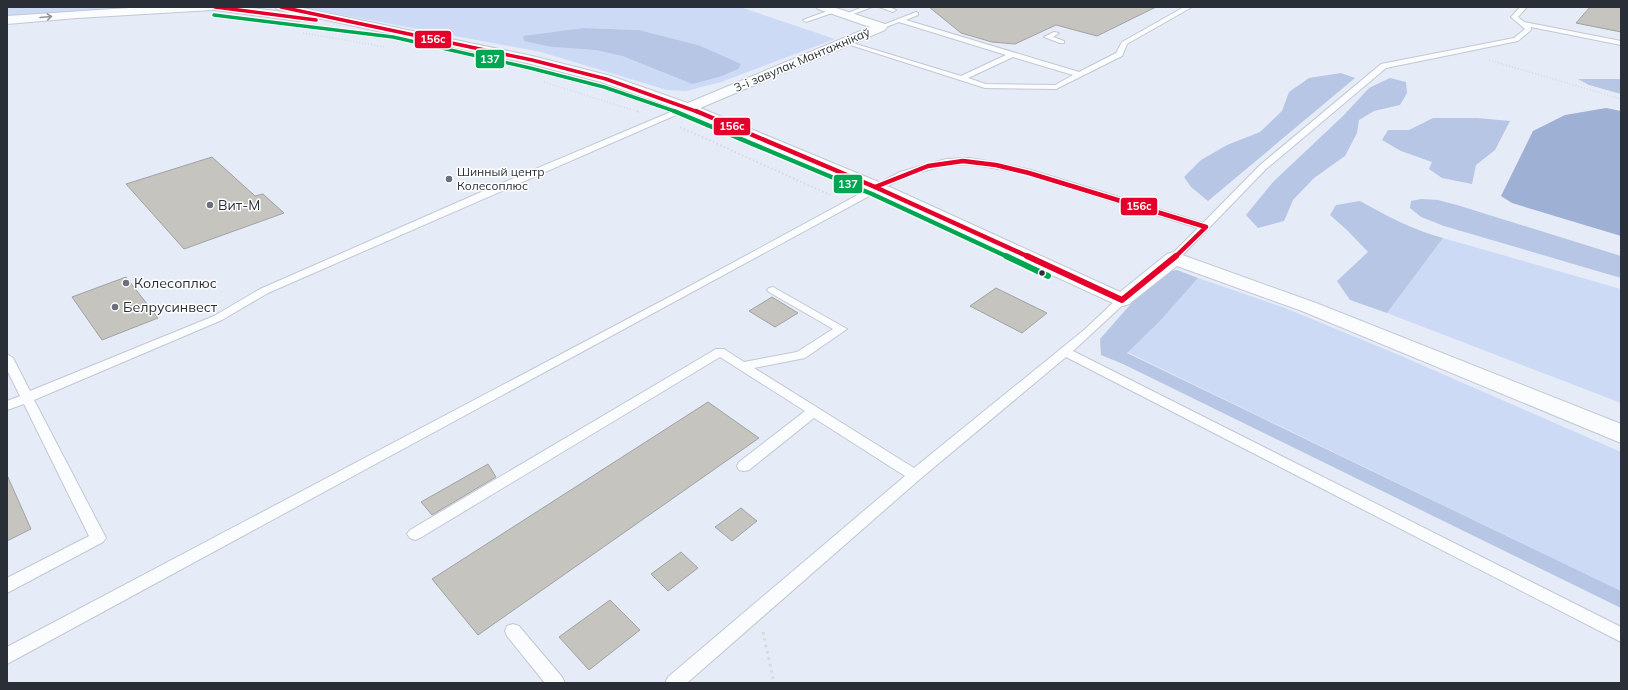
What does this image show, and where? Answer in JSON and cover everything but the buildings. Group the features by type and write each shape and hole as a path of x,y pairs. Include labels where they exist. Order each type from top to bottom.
{"main road":[{"path":"7,20 77,14 213,7 394,30"},
{"path":"282,7 532,60 606,78 688,108 875,188 1122,300 1174,258 1309,307 1621,434"},
{"name":"3-і завулак Мантажнікаў","path":"828,9 881,27"},
{"name":"3-і завулак Мантажнікаў","path":"688,108 881,27"}],"lane":[{"path":"846,15 869,7"},
{"path":"882,7 893,10"},
{"path":"844,42 985,86 1056,87 1119,54 1124,43 1189,7"},
{"path":"1174,258 1206,227 1263,167 1384,66 1516,40 1529,29 1514,17 1524,7"},
{"path":"806,20 828,9"},
{"path":"881,27 916,14"},
{"path":"899,20 1081,75"},
{"path":"1522,23 1621,43"},
{"path":"1056,33 1047,37 1062,42"},
{"path":"961,79 1013,54"},
{"path":"7,406 218,318 271,288 491,191 688,108"},
{"path":"7,656 692,289 902,174 946,162 969,161 1028,172 1206,227"},
{"path":"742,366 801,355 841,329 773,290"},
{"path":"674,683 915,475 1088,333 1122,300"},
{"path":"415,534 720,352 915,475"},
{"path":"1065,352 1621,635"},
{"path":"7,358 98,538 7,586"},
{"path":"744,466 814,411"},
{"path":"513,631 556,683"}],"path":[{"path":"299,33 390,48"},
{"path":"1460,51 1621,99"},
{"path":"537,80 644,113"},
{"path":"679,126 834,197"},
{"path":"758,610 774,683"}],"shaded area":[{"path":"7,7 115,7 123,8 7,19"},
{"path":"300,7 740,7 835,39 721,82 686,91 667,90 541,52","holes":["584,28 639,30 698,45 692,84 622,56 595,50 552,47"]},
{"path":"584,28 639,30 698,45 741,64 738,69 719,77 692,84 622,56 595,50 552,47 524,41 523,36"},
{"path":"1341,73 1355,78 1208,201 1191,187 1184,177 1201,160 1227,145 1260,132 1282,111 1289,92 1309,78"},
{"path":"1390,78 1406,82 1407,93 1400,105 1374,111 1359,120 1357,133 1345,156 1314,178 1293,200 1284,221 1258,228 1246,215 1273,182 1344,115 1369,88"},
{"path":"1578,79 1621,79 1621,94 1589,85"},
{"path":"1606,108 1621,111 1621,236 1512,203 1501,196 1533,131 1565,115"},
{"path":"1433,118 1477,118 1510,121 1495,150 1476,165 1472,184 1442,178 1429,169 1432,162 1401,151 1382,140 1388,130 1409,130"},
{"path":"1421,199 1438,200 1457,205 1621,256 1621,278 1444,226 1421,217 1410,208 1411,201"},
{"path":"1360,201 1411,227 1443,238 1387,313 1350,300 1337,281 1368,252 1330,215 1336,205"},
{"path":"1443,238 1621,289 1621,403 1387,313"},
{"path":"1177,270 1198,278 1161,320 1127,353 1621,591 1621,608 1123,364 1101,355 1100,339 1158,273"},
{"path":"1198,278 1285,308 1399,355 1621,452 1621,591 1127,352 1161,320"}],"transit line":[{"name":"156с","path":"215,7 316,20"},
{"name":"156с","path":"281,7 532,60 606,79 688,108 875,187"},
{"name":"137","path":"214,15 393,37 530,68 604,87 685,115 872,194 1048,276"},
{"name":"156с","path":"963,161 996,165 1029,173 1206,227 1174,258 1122,300 875,187 928,166 963,161"}],"place":[{"name":"Шинный центр Колесоплюс","path":"449,179"},
{"name":"Вит-М","path":"210,205"},
{"name":"Колесоплюс","path":"126,283"},
{"name":"Белрусинвест","path":"115,307"}]}
